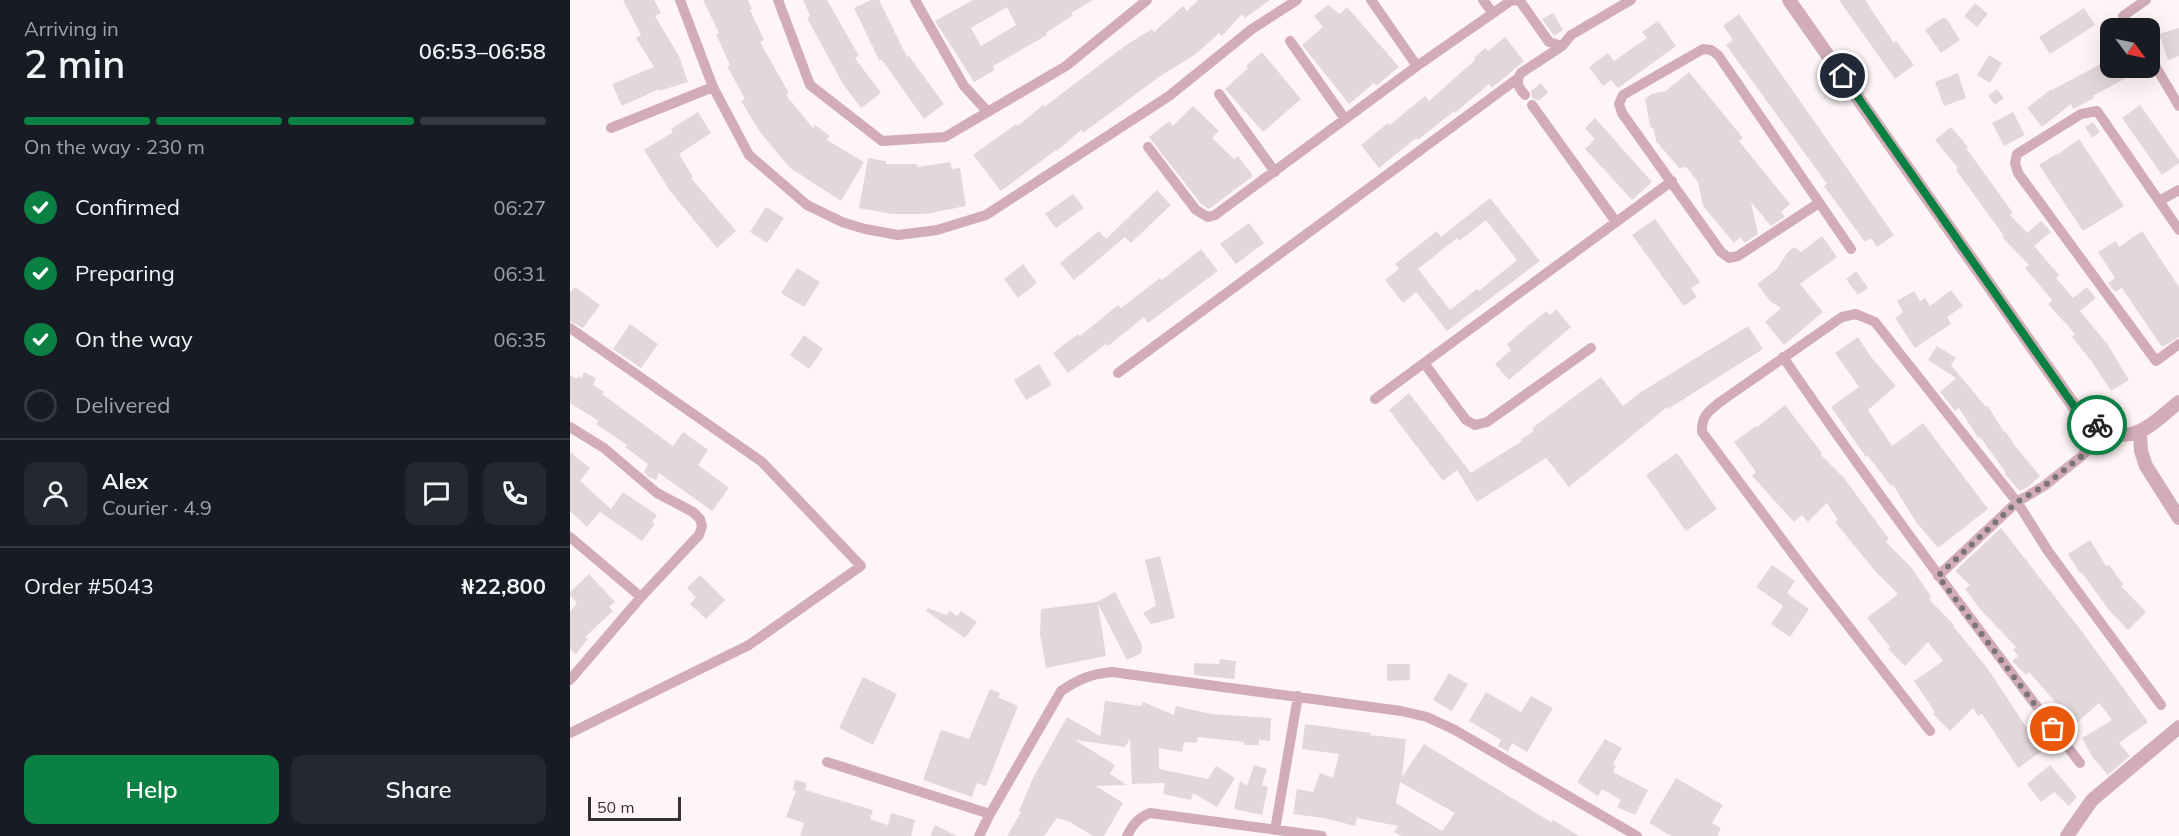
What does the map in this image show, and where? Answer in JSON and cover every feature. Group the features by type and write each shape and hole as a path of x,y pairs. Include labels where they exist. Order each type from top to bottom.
{"street":[{"path":"680,0 713,87 749,155 807,205 842,222 898,235 937,230 986,215 1163,100 1252,29 1297,0"},
{"path":"778,0 810,86 882,141 945,137 1066,66 1147,0"},
{"path":"915,0 964,86 988,112"},
{"path":"1371,0 1417,66"},
{"path":"1483,0 1492,12"},
{"path":"1148,147 1196,210 1208,217 1215,215 1417,66 1512,0 1520,1 1549,42 1562,46"},
{"path":"1789,0 2076,409 2102,429 2125,436 2140,433 2179,402"},
{"path":"2124,18 2123,16 2146,0"},
{"path":"1118,373 1517,79 1521,73 1562,46 1572,35 1625,1"},
{"path":"1290,41 1345,119"},
{"path":"1819,203 1738,256 1729,258 1721,252 1622,113 1619,104 1623,96 1703,50 1711,50 1718,55 1851,249"},
{"path":"2160,74 2179,106"},
{"path":"1517,79 1518,86 1525,95"},
{"path":"611,128 713,87"},
{"path":"1219,93 1275,171"},
{"path":"1532,105 1616,222"},
{"path":"2179,230 2097,111 2081,114 2017,154 2015,163 2018,173 2156,361 2179,344"},
{"path":"1376,399 1672,182"},
{"path":"2159,201 2179,190"},
{"path":"1930,731 1702,432 1701,423 1704,415 1842,317 1856,314 1875,322 2017,502 2048,551 2161,705"},
{"path":"570,328 762,462 861,566 749,645 570,733"},
{"path":"1424,363 1466,420 1475,425 1487,422 1591,348"},
{"path":"1784,357 1837,436 1938,576 2080,763"},
{"path":"570,427 604,448 657,493 693,512 700,519 702,526 699,535 641,597 570,680"},
{"path":"1938,576 2017,502 2044,486 2082,456 2102,429"},
{"path":"2140,433 2141,451 2146,466 2179,518"},
{"path":"570,537 641,597"},
{"path":"979,836 1061,691 1078,679 1097,673 1112,672 1298,696 1427,717 1455,730 1637,836"},
{"path":"1275,830 1298,696"},
{"path":"2067,836 2092,800 2179,728"},
{"path":"827,762 990,814"},
{"path":"1127,836 1133,824 1141,816 1150,813 1322,836"}],"building":[{"path":"623,0 654,0 661,13 655,16 679,56 688,82 659,91 659,89 622,106 612,84 654,67 636,38 641,35"},
{"path":"703,0 748,0 752,9 750,10 764,40 760,42 789,93 786,95 813,128 815,125 830,136 827,140 864,162 841,201 790,168 760,132 741,101 745,99 727,66 730,65 716,34 719,33"},
{"path":"803,0 827,0 859,56 855,58 881,93 861,108 843,84 807,18 810,16"},
{"path":"871,0 879,0 907,57 909,56 944,104 924,119 882,60 879,60 854,8"},
{"path":"973,0 1093,0 1071,13 1073,15 1046,33 1047,35 993,66 995,70 974,82 935,21","holes":["1007,7 1016,25 981,46 971,28"]},
{"path":"1198,0 1270,0 1245,18 1242,14 1222,36 1219,33 1196,54 1159,77 1083,133 1081,130 1057,151 1001,191 973,155 1016,124 1018,126 1043,105 1044,107 1126,45 1152,29 1154,32 1183,6 1187,11"},
{"path":"1839,0 1865,0 1894,43 1896,41 1914,65 1895,79"},
{"path":"1975,3 1988,14 1977,27 1964,16"},
{"path":"1328,5 1340,14 1347,7 1399,67 1376,86 1374,83 1349,104 1302,45 1323,27 1314,16"},
{"path":"2084,8 2095,25 2050,54 2039,37"},
{"path":"1553,13 1563,30 1554,36 1542,19"},
{"path":"1739,14 1894,235 1877,247 1871,238 1865,242 1824,186 1827,184 1726,45 1733,40 1723,26"},
{"path":"1942,18 1946,18 1960,40 1941,53 1925,30"},
{"path":"1658,21 1676,46 1618,88 1611,80 1603,86 1589,67 1608,53 1614,61 1647,38 1642,32"},
{"path":"2179,28 2179,56 2168,60 2160,34"},
{"path":"1505,37 1524,61 1492,88 1489,84 1455,113 1454,111 1418,140 1416,138 1379,168 1361,145 1425,96 1429,101 1475,60 1474,58 1485,48 1488,51"},
{"path":"1262,52 1301,99 1263,132 1225,89"},
{"path":"1989,55 2002,63 1990,83 1977,75"},
{"path":"2100,64 2100,78 2126,78 2073,109 2071,104 2042,127 2027,108 2052,90"},
{"path":"1689,72 1743,138 1739,141 1790,204 1781,212 1785,217 1771,226 1751,202 1758,234 1745,243 1740,237 1734,243 1703,206 1698,182 1686,167 1679,168 1656,141 1654,130 1650,126 1645,99 1651,94 1666,91"},
{"path":"1958,73 1966,98 1944,106 1935,82"},
{"path":"1541,83 1548,93 1538,101 1532,98 1531,91"},
{"path":"1997,89 2004,98 1995,105 1988,96"},
{"path":"2140,105 2179,160 2179,163 2162,175 2122,118"},
{"path":"1193,106 1219,131 1212,138 1234,159 1238,156 1253,176 1209,209 1201,204 1149,137 1169,121 1173,126"},
{"path":"698,112 711,133 679,154 693,177 691,178 736,231 717,248 670,191 644,150 673,132 671,129"},
{"path":"2013,112 2025,135 2004,146 1992,123"},
{"path":"1595,118 1652,182 1632,200 1585,149 1595,139 1585,128"},
{"path":"2093,122 2100,132 2092,138 2085,127"},
{"path":"1951,127 1968,147 1966,148 2013,213 2010,215 2027,233 2041,221 2051,232 2034,246 2059,275 2056,278 2073,298 2087,287 2096,298 2080,311 2108,345 2129,380 2111,391 2072,337 2075,334 2048,304 2052,300 2025,268 2029,265 2002,237 2004,236 1956,170 1958,168 1935,140"},
{"path":"2079,139 2124,206 2083,231 2039,165"},
{"path":"868,158 886,161 886,164 917,164 917,167 950,162 952,169 960,168 966,206 926,214 892,214 859,208"},
{"path":"1157,190 1171,205 1131,243 1125,237 1074,280 1060,263 1099,231 1106,239"},
{"path":"1073,194 1084,208 1056,228 1045,214"},
{"path":"1490,198 1540,261 1447,331 1416,292 1403,303 1385,280 1399,269 1395,264 1437,231 1441,237","holes":["1486,220 1517,260 1479,291 1477,289 1450,310 1418,269 1457,238 1459,241"]},
{"path":"766,207 784,218 767,243 750,232"},
{"path":"1655,219 1700,282 1691,288 1697,297 1684,306 1632,235"},
{"path":"1249,223 1264,243 1236,264 1220,244"},
{"path":"2142,231 2179,287 2179,337 2162,347 2122,288 2115,292 2108,283 2115,278 2098,252 2116,241 2119,247"},
{"path":"1822,236 1837,257 1800,284 1823,312 1784,345 1765,322 1781,308 1770,301 1757,284 1776,270 1794,247 1801,252"},
{"path":"1201,249 1218,271 1148,323 1144,317 1108,346 1106,344 1068,373 1053,353 1078,334 1080,336 1118,305 1121,308 1160,278 1162,280"},
{"path":"1023,264 1037,283 1018,298 1004,279"},
{"path":"797,268 820,282 804,307 781,293"},
{"path":"1856,271 1868,288 1858,295 1846,279"},
{"path":"575,287 600,305 583,328 570,321 570,293"},
{"path":"1951,290 1963,306 1947,317 1951,324 1915,348 1895,318 1903,312 1897,301 1914,291 1920,301 1925,298 1930,306"},
{"path":"1556,309 1571,327 1509,380 1495,364 1511,350 1507,344 1546,311 1550,315"},
{"path":"630,324 658,344 641,368 613,349"},
{"path":"1748,326 1763,349 1668,409 1667,407 1569,487 1546,458 1477,502 1457,470 1443,481 1389,410 1409,393 1471,473 1522,441 1521,439 1534,431 1532,428 1601,377 1623,406 1641,392"},
{"path":"804,335 823,349 809,369 790,355"},
{"path":"1858,337 1871,357 1896,386 1868,410 1892,446 1923,423 1988,509 1938,548 1916,522 1893,485 1891,486 1868,456 1866,457 1831,407 1859,387 1835,353"},
{"path":"1937,346 1956,358 1951,365 1986,407 1988,406 2004,432 2040,476 2028,487 2020,491 2005,474 1980,437 1978,438 1959,408 1955,411 1940,392 1956,378 1928,360"},
{"path":"1039,364 1052,385 1026,400 1014,380"},
{"path":"584,372 596,378 593,385 604,392 602,394 673,446 683,432 708,450 698,465 729,488 712,511 659,473 656,480 649,477 644,472 648,464 625,447 627,445 596,424 599,421 570,403 570,375 577,379 578,376 581,378"},
{"path":"1785,405 1822,453 1820,454 1844,478 1889,539 1886,542 1911,567 1932,598 1929,599 1954,625 1988,669 2042,751 2018,768 1982,714 1978,716 1973,708 1950,731 1933,714 1935,712 1914,681 1943,661 1928,642 1905,666 1888,649 1890,647 1867,618 1898,594 1876,572 1835,522 1838,520 1827,503 1808,522 1802,515 1794,522 1752,476 1756,472 1734,442"},
{"path":"570,452 590,468 580,481 611,509 623,492 657,515 652,522 655,524 642,541 600,512 587,527 570,511"},
{"path":"1677,453 1717,509 1686,531 1646,475"},
{"path":"2001,528 2080,629 2148,722 2119,743 2130,756 2108,775 2093,758 2082,738 2112,720 2099,703 2073,726 2029,672 2026,675 2012,661 2018,656 2013,650 2016,647 1980,609 1965,589 1970,585 1955,571"},
{"path":"2090,540 2106,566 2109,565 2123,584 2121,586 2146,612 2128,630 2109,610 2068,554"},
{"path":"1160,556 1175,618 1151,624 1143,613 1156,605 1145,560"},
{"path":"1772,565 1795,581 1787,593 1809,609 1790,637 1771,624 1783,606 1756,587"},
{"path":"589,574 615,602 609,607 613,611 585,637 588,639 576,654 570,649 570,612 577,603 570,592"},
{"path":"700,575 725,600 706,619 690,604 696,597 687,588"},
{"path":"1115,592 1142,645 1141,653 1127,660 1098,604 1106,656 1046,668 1040,634 1041,609 1097,602"},
{"path":"928,608 946,615 950,611 957,616 961,611 977,622 965,638 926,611"},
{"path":"1220,659 1236,661 1234,679 1194,675 1194,663 1219,664"},
{"path":"1387,664 1410,664 1410,680 1387,681"},
{"path":"1449,673 1468,684 1452,711 1433,700"},
{"path":"863,677 897,694 873,745 839,728"},
{"path":"990,689 1000,693 998,697 1018,706 986,786 977,783 972,797 923,780 941,730 969,739"},
{"path":"1486,692 1521,712 1531,696 1553,708 1527,752 1512,743 1508,752 1498,746 1501,740 1469,721"},
{"path":"1105,701 1141,706 1143,702 1174,715 1176,706 1211,714 1271,718 1270,741 1259,740 1259,745 1244,745 1244,742 1198,737 1196,743 1184,742 1182,752 1159,748 1159,769 1208,779 1216,766 1235,778 1217,807 1193,793 1191,800 1163,794 1165,783 1132,784 1130,739 1125,747 1075,740 1115,765 1110,774 1127,785 1096,786 1123,803 1104,836 1093,836 1070,822 1057,818 1044,836 1007,836 1021,812 1019,811 1033,778 1067,717 1100,736"},
{"path":"1305,724 1406,739 1402,777 1424,744 1551,822 1553,820 1579,836 1401,836 1394,832 1398,826 1357,818 1355,826 1324,818 1293,814 1297,789 1313,792 1320,773 1333,778 1339,754 1302,749","holes":["1400,782 1455,813 1442,831 1396,803"]},
{"path":"1605,739 1622,748 1613,764 1616,766 1613,772 1648,790 1635,815 1617,807 1621,800 1602,789 1598,796 1577,782"},
{"path":"1254,765 1267,769 1262,785 1268,787 1262,815 1234,809 1240,781 1247,786"},
{"path":"2050,765 2077,797 2069,806 2054,792 2041,802 2027,784"},
{"path":"1676,778 1723,805 1712,823 1721,828 1717,836 1671,836 1649,823"},
{"path":"795,780 807,783 805,790 873,810 870,819 888,825 891,813 915,820 911,836 800,836 804,823 786,817 796,791 793,790"},
{"path":"935,825 957,836 930,836"}],"way so far":[{"path":"2053,729 1938,576 2017,502 2044,486 2082,456 2102,429 2097,425"}],"route":[{"path":"1843,76 2076,409 2097,425"}]}
